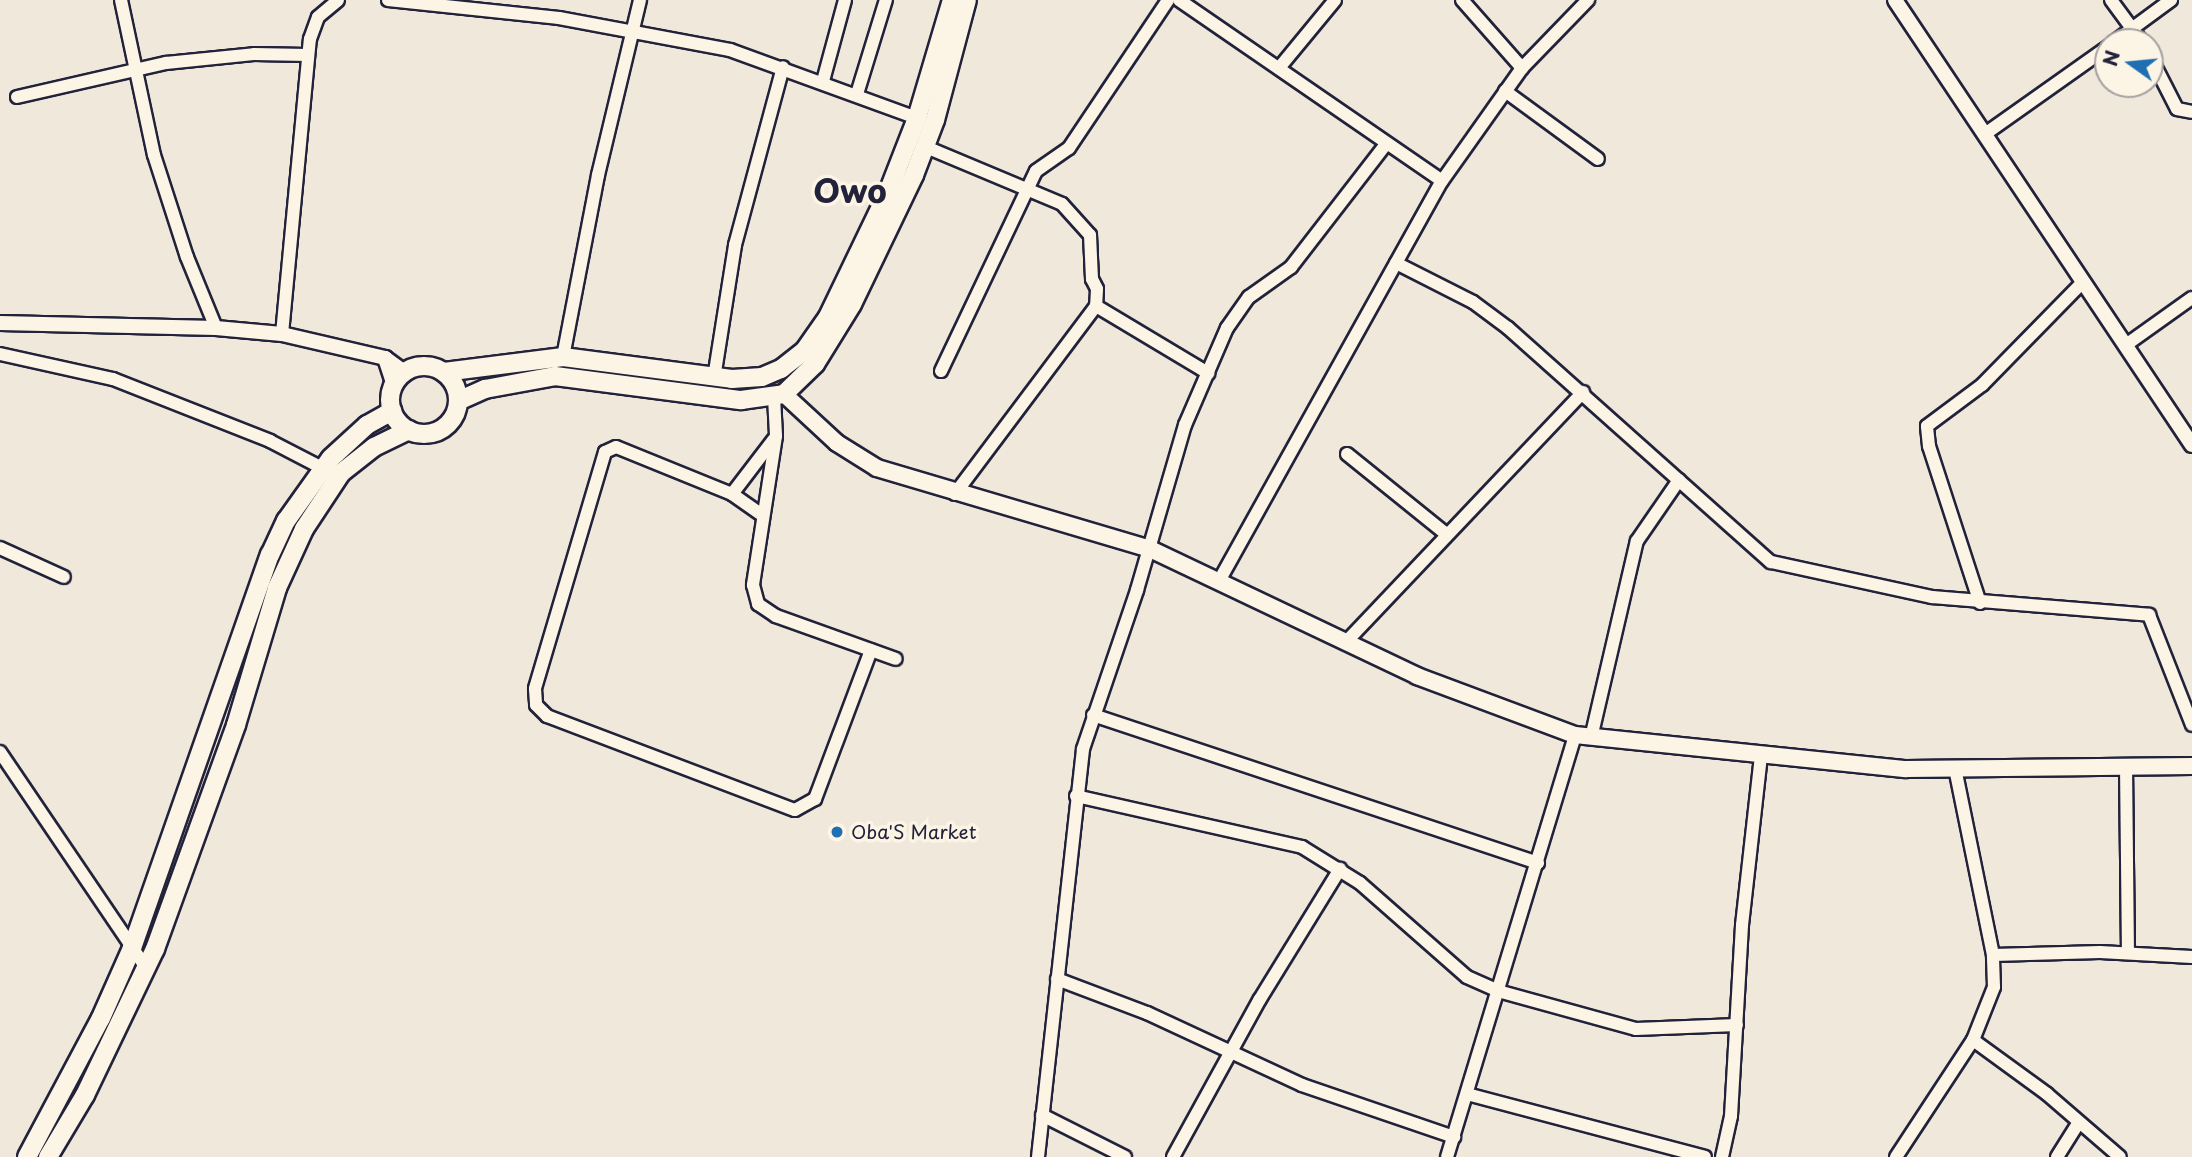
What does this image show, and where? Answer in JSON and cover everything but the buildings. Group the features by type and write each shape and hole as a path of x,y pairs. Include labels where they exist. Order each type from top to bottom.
{"main road":[{"path":"458,401 485,388 555,376 741,400 779,396 816,364 852,304 905,173 917,118 952,0"},
{"path":"27,1157 101,1018 132,948 270,555 286,521 322,468 351,438 393,411 399,379 420,366 444,372 562,357 714,377 762,377 805,350 828,317 905,173 926,147 967,0"},
{"path":"393,411 409,430 425,434 441,429 453,417 458,401 455,384 444,372"},
{"path":"779,396 858,458 900,478 1150,549 1345,643 1483,703 1583,736 1761,755 1955,769 2192,766"},
{"path":"48,1157 85,1095 146,968 236,725 277,588 304,529 341,474 374,447 409,430"}],"street":[{"path":"121,0 154,155 187,257 216,328"},
{"path":"282,334 308,55 318,17 338,0"},
{"path":"388,0 633,30 730,50 823,81 917,118"},
{"path":"562,357 640,0"},
{"path":"823,81 845,0"},
{"path":"857,94 886,0"},
{"path":"941,371 1028,187 1044,161 1075,141 1168,0"},
{"path":"1180,0 1442,181"},
{"path":"1279,68 1335,0"},
{"path":"1462,0 1522,68"},
{"path":"1219,581 1442,181 1522,68 1588,0"},
{"path":"1895,0 2192,445"},
{"path":"2111,0 2133,27 2171,0"},
{"path":"16,97 136,70 254,54 308,55"},
{"path":"1985,134 2094,57"},
{"path":"714,377 735,245 783,67"},
{"path":"2164,83 2177,109 2192,111"},
{"path":"1505,91 1598,159"},
{"path":"1038,1157 1076,796 1093,715 1150,549 1174,458 1227,328 1250,297 1291,267 1386,144"},
{"path":"926,147 1028,187 1062,204 1086,226 1093,245 1096,306 955,495"},
{"path":"1395,263 1473,302 1583,392 1771,562 1886,589 1980,603 2149,615 2192,725"},
{"path":"1980,603 1929,446 1927,426 1982,385 2083,282"},
{"path":"2126,345 2192,298"},
{"path":"1096,306 1208,373"},
{"path":"0,323 216,328 282,334 385,358 399,379"},
{"path":"0,354 113,379 270,441 322,468"},
{"path":"1345,643 1583,392"},
{"path":"779,396 776,436 753,585 758,604 776,616 896,659"},
{"path":"732,494 776,436"},
{"path":"762,515 732,494 616,447 605,452 535,689 536,705 547,716 795,810 815,799 871,650"},
{"path":"1347,454 1446,534"},
{"path":"1447,1157 1538,863 1583,736 1637,541 1679,480"},
{"path":"0,548 64,577"},
{"path":"1093,715 1538,863"},
{"path":"0,752 146,968"},
{"path":"1722,1157 1731,1116 1761,755"},
{"path":"2126,765 2128,953"},
{"path":"1896,1157 1973,1040 1994,987 1993,955 1955,769"},
{"path":"1076,796 1302,847 1340,869 1466,977 1498,991 1636,1029 1737,1025"},
{"path":"1173,1157 1231,1050 1340,869"},
{"path":"1993,955 2128,953 2192,957"},
{"path":"1056,979 1231,1050 1302,1085 1454,1137"},
{"path":"1973,1040 2120,1157"},
{"path":"1467,1094 1705,1157"},
{"path":"1042,1115 1125,1157"},
{"path":"2057,1157 2079,1122"}],"place":[{"name":"Oba'S Market","path":"837,832"}],"district":[{"name":"Owo","path":"850,190"}]}
